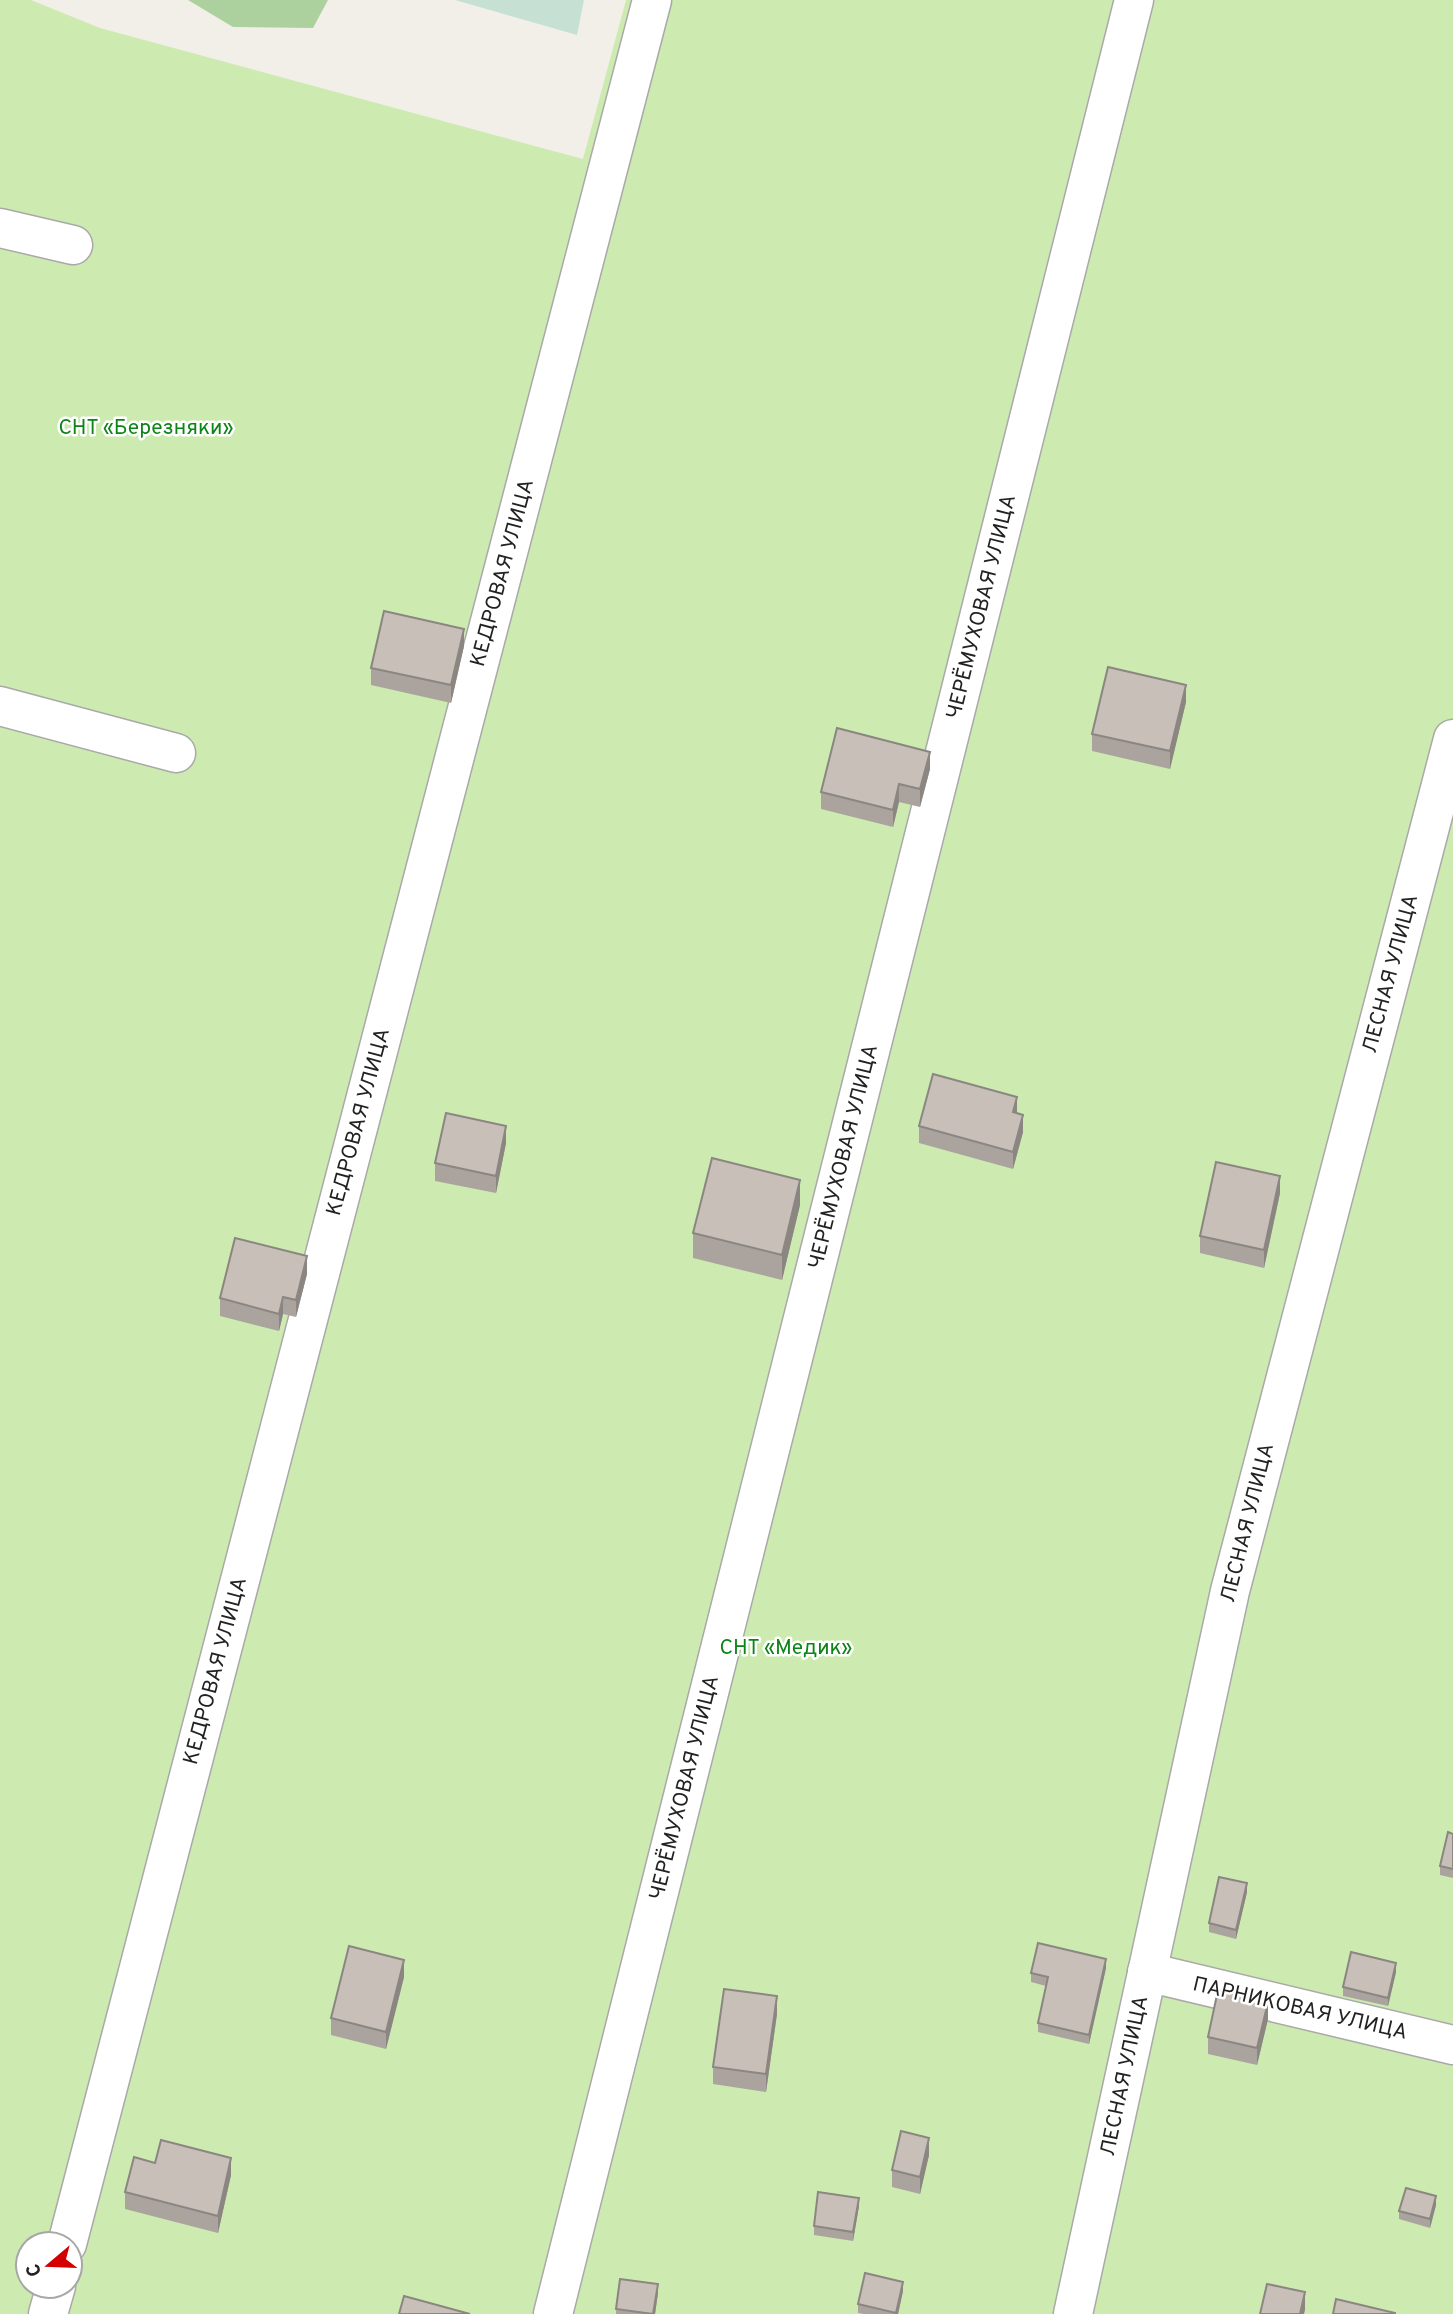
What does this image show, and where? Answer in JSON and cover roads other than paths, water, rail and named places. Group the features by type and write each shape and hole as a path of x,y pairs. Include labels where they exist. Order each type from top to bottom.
{"street":[{"name":"КЕДРОВАЯ УЛИЦА","path":"70,2230 652,0"},
{"name":"ЧЕРЁМУХОВАЯ УЛИЦА","path":"553,2314 1134,0"},
{"path":"0,228 73,245"},
{"path":"0,706 176,753"},
{"name":"ЛЕСНАЯ УЛИЦА","path":"1073,2314 1230,1591 1453,739"},
{"name":"ПАРНИКОВАЯ УЛИЦА","path":"1147,1972 1453,2045"}],"park label":[{"name":"СНТ «Березняки»","path":"146,428"},
{"name":"СНТ «Медик»","path":"786,1648"}]}
